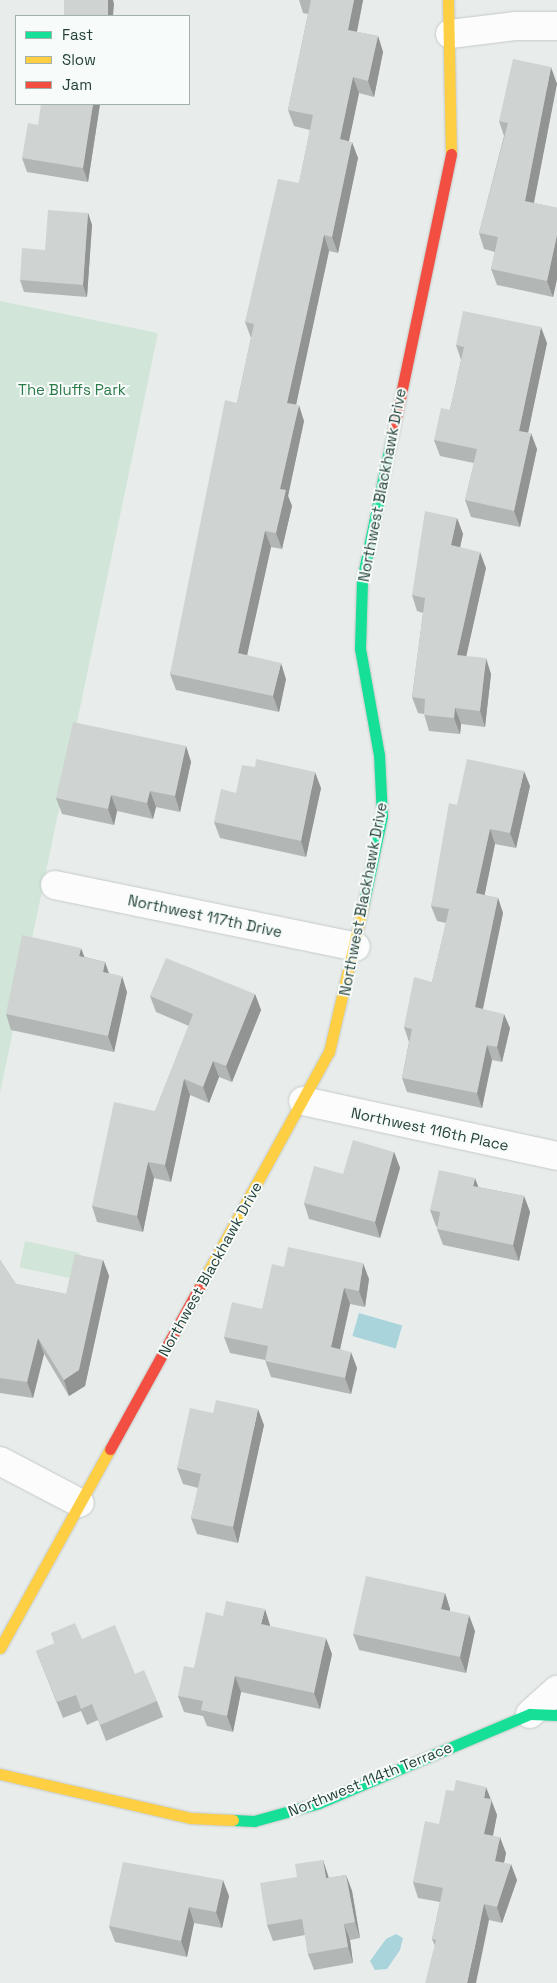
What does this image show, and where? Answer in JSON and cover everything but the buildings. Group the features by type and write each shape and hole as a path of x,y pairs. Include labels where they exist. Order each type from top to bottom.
{"street":[{"name":"Northwest Blackhawk Drive","path":"0,1648 329,1052 356,947 382,816 383,786 360,648 362,580 452,148 448,0"},
{"path":"450,34 515,26 557,26"},
{"name":"Northwest 117th Drive","path":"55,885 356,947"},
{"name":"Northwest 116th Place","path":"303,1101 557,1156"},
{"path":"0,1461 80,1504"},
{"name":"Northwest 114th Terrace","path":"0,1774 190,1818 254,1822 319,1803 530,1714 557,1690"},
{"name":"Northwest 114th Terrace","path":"530,1714 557,1716"}],"green space":[{"name":"The Bluffs Park","path":"0,301 158,333 0,1093"},
{"path":"25,1241 80,1253 74,1279 19,1267"}],"water":[{"path":"359,1313 402,1325 396,1348 352,1336"},
{"path":"396,1934 403,1938 400,1950 387,1969 375,1970 370,1961 386,1939"}],"traffic: fast":[{"path":"363,906 382,816 379,755 360,648 362,580 393,432"},
{"path":"233,1820 254,1821 319,1803 530,1714 557,1715"}],"traffic: slow":[{"path":"448,0 451,154"},
{"path":"199,1288 329,1052 363,906"},
{"path":"0,1648 110,1449"},
{"path":"0,1774 190,1818 233,1820"}],"traffic: jam":[{"path":"393,432 451,154"},
{"path":"110,1449 199,1288"}]}
